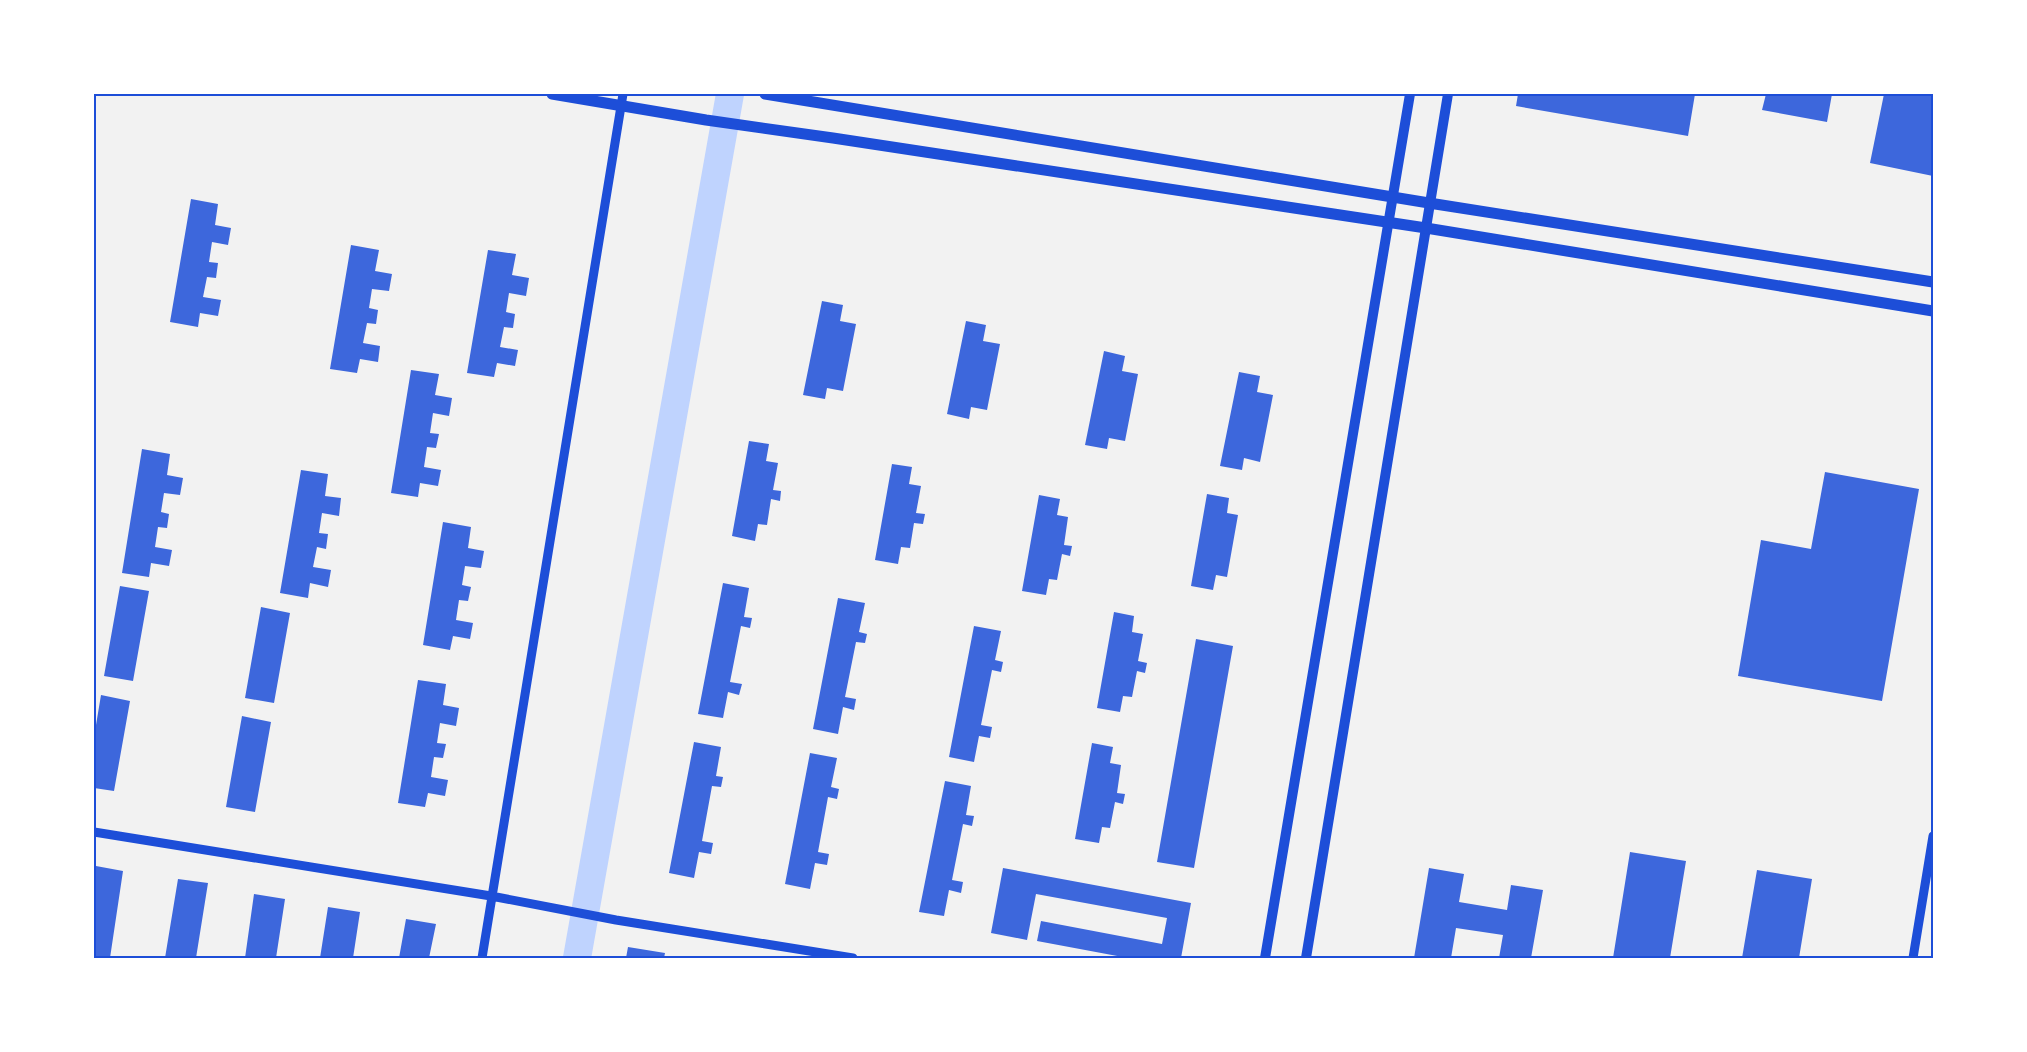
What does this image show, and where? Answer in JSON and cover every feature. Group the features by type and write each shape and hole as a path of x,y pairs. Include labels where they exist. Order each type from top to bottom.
{"main road":[{"path":"552,94 622,100 706,120 1426,228 1933,311"},
{"path":"765,94 1391,197 1933,282"},
{"path":"1265,958 1391,197 1410,94"},
{"path":"1306,958 1448,94"}],"street":[{"path":"482,958 622,100"},
{"path":"94,832 491,896 616,920 853,958"},
{"path":"1912,958 1933,836"}],"building":[{"path":"1518,94 1695,94 1688,136 1516,106"},
{"path":"1766,94 1832,94 1827,122 1762,110"},
{"path":"1884,94 1933,94 1933,176 1870,163"},
{"path":"191,199 218,204 215,225 231,228 228,245 212,242 209,262 218,263 216,278 207,277 203,297 221,300 218,316 200,313 198,327 170,322"},
{"path":"351,245 379,250 375,271 392,274 389,291 372,289 369,308 378,310 376,324 367,323 363,343 380,346 378,362 360,359 357,373 330,369"},
{"path":"488,250 516,254 512,275 529,278 526,296 509,293 506,312 515,314 513,328 504,327 500,347 518,350 515,366 497,363 494,377 467,373"},
{"path":"822,301 843,305 840,321 856,324 843,391 827,388 825,399 803,395"},
{"path":"966,321 986,325 983,341 1000,344 987,410 971,407 969,419 947,414"},
{"path":"1104,351 1125,356 1122,371 1138,374 1125,441 1109,438 1107,449 1085,445"},
{"path":"411,370 439,374 435,395 452,398 449,416 433,413 430,433 439,434 436,448 427,447 424,467 441,470 438,486 420,483 418,497 391,493"},
{"path":"1239,372 1260,376 1257,392 1273,395 1260,462 1244,458 1242,470 1220,466"},
{"path":"749,441 769,444 766,461 778,463 773,490 781,491 780,501 771,499 767,525 758,524 755,541 732,536"},
{"path":"142,449 170,454 167,475 183,478 180,495 164,493 161,512 169,514 167,528 158,527 155,547 172,550 169,566 151,563 149,577 122,573"},
{"path":"892,464 912,467 909,484 921,486 916,513 925,514 923,524 914,523 910,548 901,547 898,564 875,560"},
{"path":"301,470 328,474 325,496 341,498 339,516 322,513 319,533 328,534 326,549 317,547 313,567 331,570 328,587 310,583 308,598 280,593"},
{"path":"1825,472 1919,489 1882,701 1738,676 1761,540 1811,549"},
{"path":"1207,494 1229,498 1227,513 1238,515 1227,577 1216,575 1213,590 1191,586"},
{"path":"1039,495 1060,499 1057,515 1068,517 1064,545 1072,546 1070,556 1062,554 1057,580 1049,579 1046,595 1022,591"},
{"path":"443,522 471,527 468,548 484,551 481,568 465,566 462,585 471,587 468,601 459,600 456,620 473,623 470,639 453,636 450,650 423,645"},
{"path":"723,583 749,588 744,617 752,618 750,628 741,626 730,682 742,684 739,695 728,692 723,718 698,714"},
{"path":"120,586 149,591 133,681 104,676"},
{"path":"838,598 865,603 859,632 867,634 865,643 856,642 845,697 856,699 854,710 843,707 838,734 813,729"},
{"path":"261,607 290,613 274,703 245,698"},
{"path":"1114,612 1134,616 1132,632 1143,634 1138,661 1147,663 1145,673 1137,671 1132,697 1123,696 1120,712 1097,708"},
{"path":"974,626 1001,631 995,660 1003,662 1001,672 992,670 981,725 992,727 990,738 979,736 974,762 949,757"},
{"path":"1196,639 1233,646 1194,868 1157,862"},
{"path":"418,680 446,684 443,705 459,708 456,726 440,723 437,743 446,744 443,758 434,757 431,777 448,780 445,796 428,793 425,807 398,803"},
{"path":"101,695 130,701 114,791 94,788 94,737"},
{"path":"242,716 271,722 255,812 226,807"},
{"path":"694,742 721,747 716,776 723,777 721,787 712,786 702,841 713,843 711,854 699,852 694,878 669,873"},
{"path":"1092,743 1113,747 1110,763 1121,765 1117,793 1125,794 1123,804 1115,802 1110,828 1102,827 1099,843 1075,839"},
{"path":"810,753 837,758 831,787 839,789 837,799 828,797 818,852 829,854 827,865 815,863 810,889 785,884"},
{"path":"945,781 971,786 966,815 974,816 972,826 963,824 952,880 963,882 961,893 949,890 944,916 919,912"},
{"path":"1630,852 1686,861 1670,958 1613,958"},
{"path":"96,866 123,871 110,958 94,958 94,878"},
{"path":"1003,868 1191,903 1181,958 1128,958 1037,941 1041,921 1162,944 1167,918 1036,894 1027,940 991,933"},
{"path":"1429,868 1464,874 1459,902 1507,910 1511,885 1543,890 1531,958 1499,958 1503,935 1456,928 1451,958 1414,958"},
{"path":"1757,870 1812,879 1799,958 1742,958"},
{"path":"178,879 208,883 196,958 165,958"},
{"path":"254,894 285,899 276,958 245,958"},
{"path":"328,907 360,912 353,958 320,958"},
{"path":"406,919 436,924 429,958 399,958"},
{"path":"628,947 665,953 664,958 626,958"}],"waterway":[{"path":"577,958 730,94"}]}
